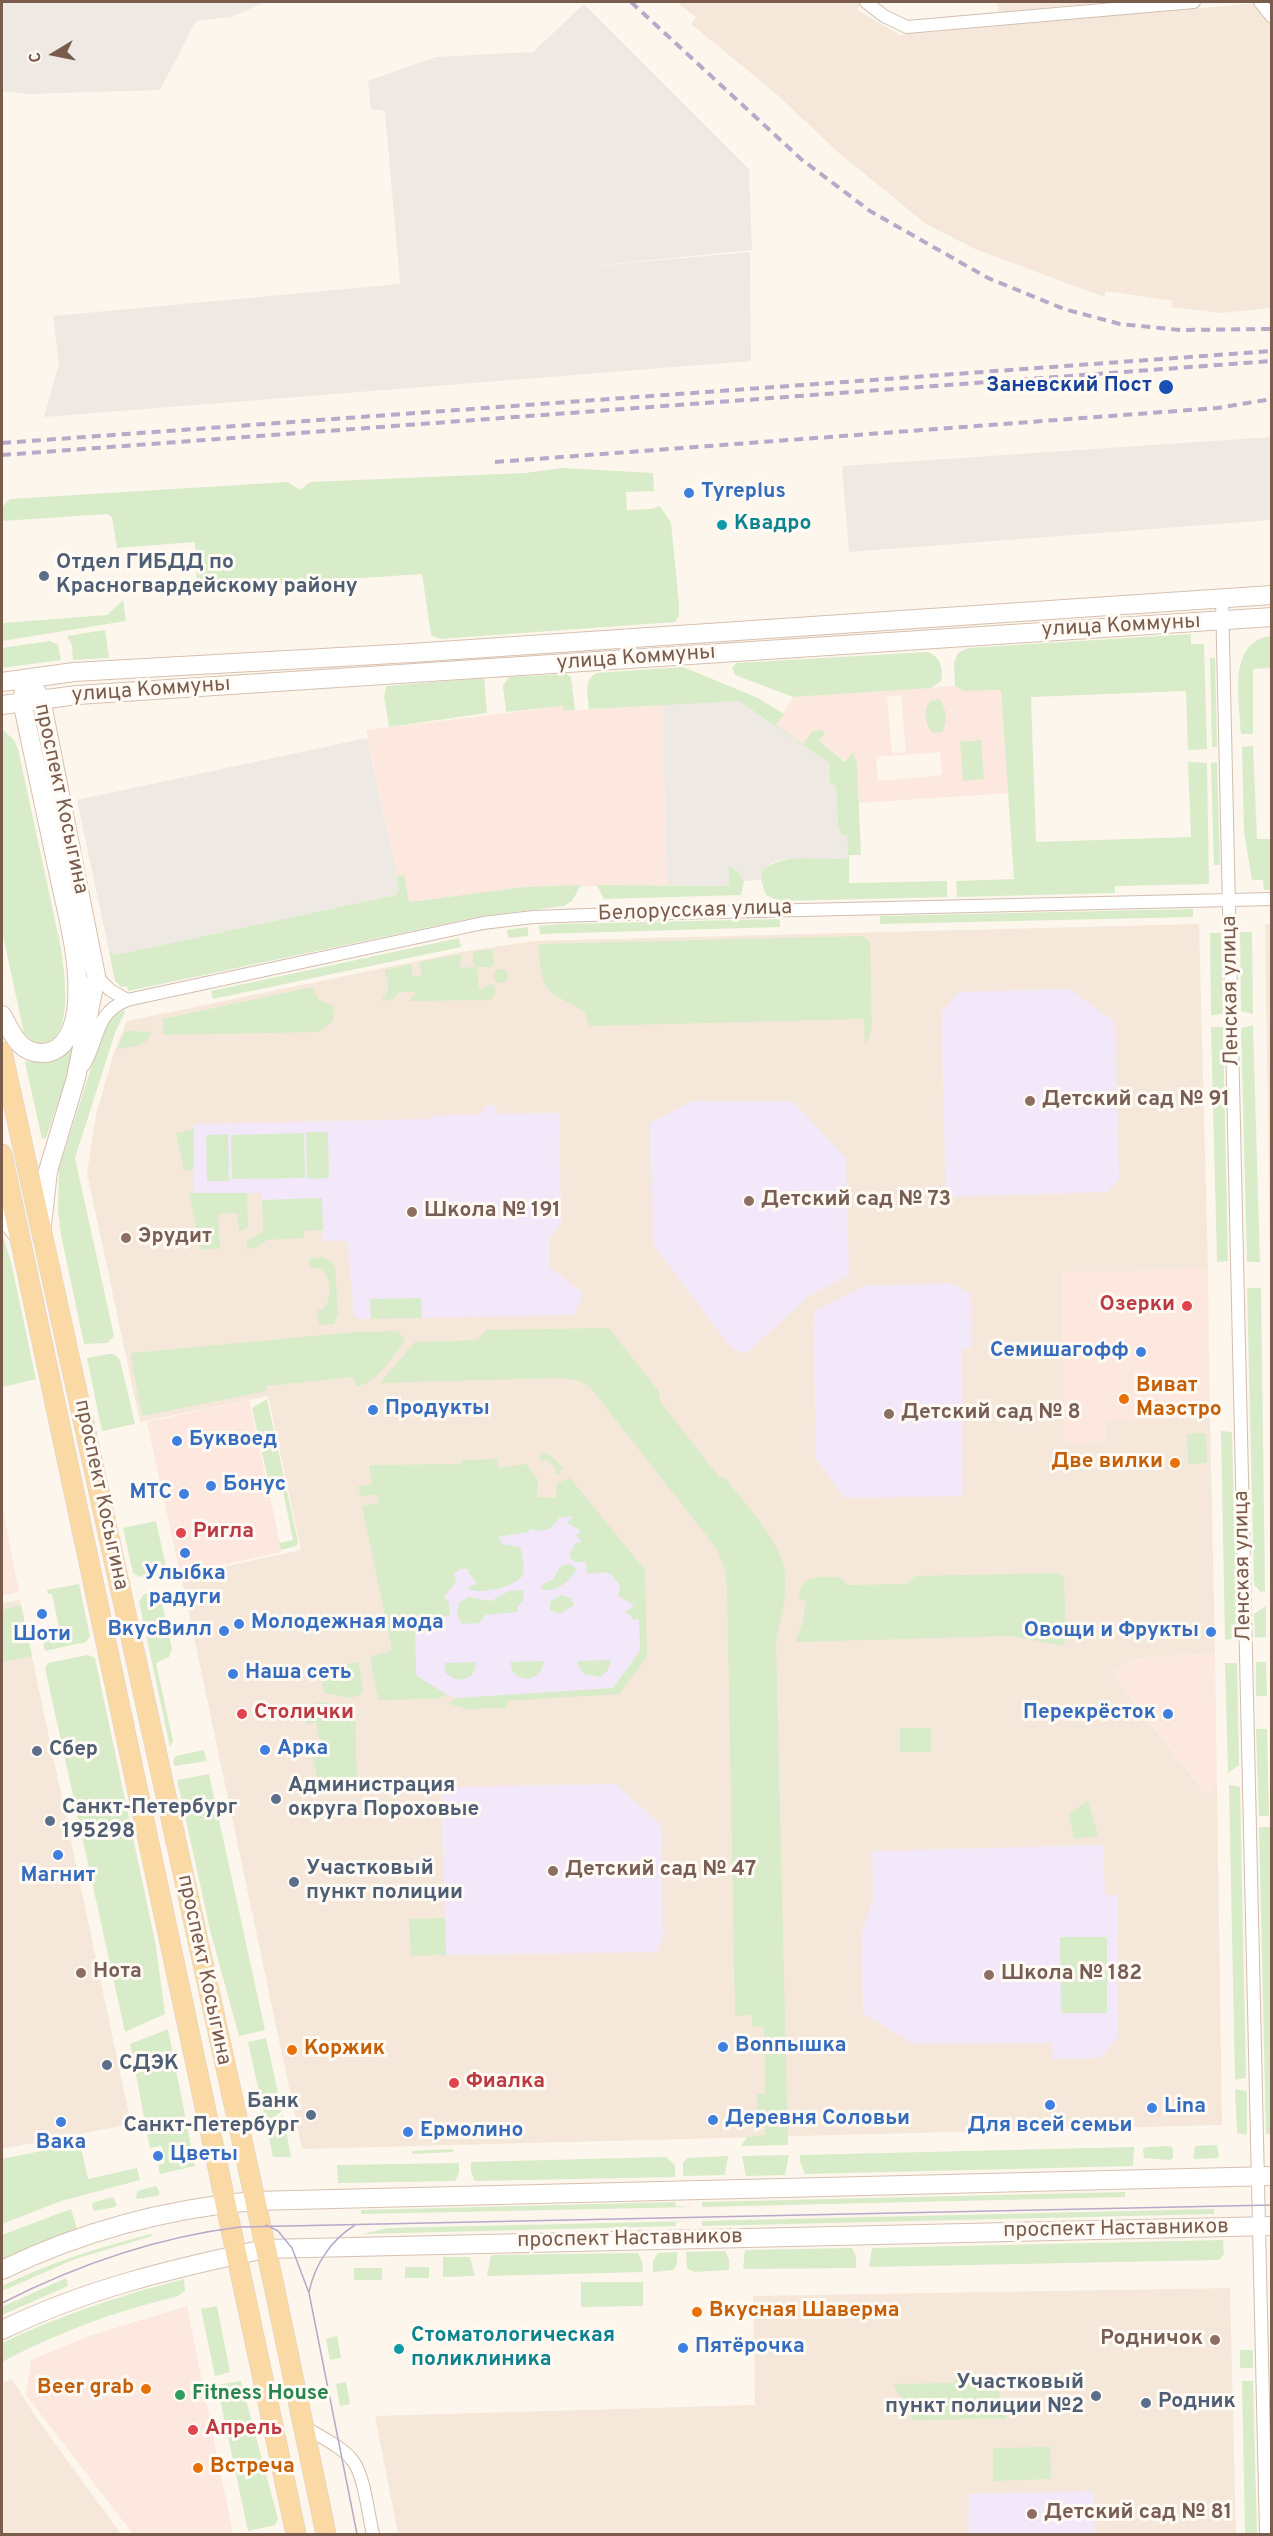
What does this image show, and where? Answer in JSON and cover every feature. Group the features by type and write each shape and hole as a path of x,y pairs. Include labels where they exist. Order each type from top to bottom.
{"main road":[{"name":"улица Коммуны","path":"2,682 74,672 411,653 1272,595"},
{"name":"улица Коммуны","path":"2,705 41,699 1272,617"},
{"name":"проспект Косыгина","path":"27,678 41,699 96,976 76,1078 48,1171 42,1230"},
{"name":"проспект Косыгина","path":"2,1015 15,1040 24,1048 36,1053 48,1053 59,1048 67,1039 73,1026 77,1004 73,944 22,702 27,678"},
{"name":"проспект Косыгина","path":"2,1052 326,2535"},
{"name":"проспект Косыгина","path":"2,1154 296,2535"},
{"name":"проспект Косыгина","path":"2,1215 20,1236"},
{"path":"2,2270 68,2241 110,2228 167,2214 254,2201 478,2193 1265,2176"},
{"name":"проспект Наставников","path":"2,2330 57,2306 130,2280 265,2249 1265,2226"}],"street":[{"path":"866,2 884,16 907,27 1194,2"},
{"path":"1260,2 1272,17"},
{"name":"Ленская улица","path":"1222,598 1265,2176 1266,2535"},
{"name":"Белорусская улица","path":"76,1078 88,1059 104,1015 114,1006 127,1000 483,923 533,916 1272,899"},
{"path":"96,976 110,990 127,1000"},
{"path":"303,2426 348,2454 355,2462 372,2535"}],"shaded area":[{"path":"2,2 266,2 231,17 196,21 160,90 30,94 2,91"},
{"path":"677,2 858,2 861,5 857,10 900,35 1257,3 1271,27 1271,308 1222,313 1171,307 1173,301 1106,291 1104,297 975,249 926,224 839,153 774,92 691,24 696,17"},
{"path":"997,2 1109,2 999,12"},
{"path":"584,4 749,169 752,250 572,268 750,252 751,361 44,417 59,364 53,316 400,284 385,111 371,109 368,81 435,57 533,52"},
{"path":"1271,437 1271,520 849,552 842,466"},
{"path":"955,686 964,691 1001,690 1010,793 859,803 857,763 853,753 846,762 812,733 803,744 776,725 793,697","holes":["901,695 906,752 892,753 887,697","940,752 942,775 878,781 876,757"]},
{"path":"739,701 830,764 830,783 836,786 838,827 847,835 848,859 786,859 773,862 762,872 761,880 744,881 739,873 730,866 729,886 667,885 662,704"},
{"path":"662,704 667,885 524,887 408,902 404,875 397,876 366,730 563,706 565,711"},
{"path":"367,738 398,879 399,890 396,895 115,955 109,951 77,800"},
{"path":"1199,924 1208,1269 1061,1273 1106,1420 1210,1418 1215,1653 1131,1659 1130,1697 1207,1795 1217,1785 1222,2125 302,2149 181,1576 301,1550 268,1396 140,1422 87,1173 96,1115 114,1052 127,1021 461,952 534,941"},
{"path":"1265,924 1272,924 1271,1328"},
{"name":"Детский сад № 91","path":"1069,989 1115,1022 1119,1179 1107,1192 946,1197 941,1012 959,992"},
{"name":"Детский сад № 73","path":"693,1101 792,1101 846,1158 849,1275 808,1297 747,1353 732,1349 653,1244 650,1123"},
{"name":"Школа № 191","path":"495,1105 497,1113 501,1114 559,1113 561,1223 549,1239 549,1267 583,1293 574,1315 359,1319 354,1315 347,1241 323,1241 322,1230 263,1232 262,1193 194,1193 193,1124 429,1119 433,1116 479,1114 483,1112 485,1106"},
{"path":"1208,1269 1210,1418 1106,1420 1106,1442 1065,1443 1061,1272"},
{"name":"Детский сад № 8","path":"950,1283 971,1294 972,1348 962,1348 963,1496 845,1498 816,1459 813,1311 864,1286"},
{"name":"Бонус","path":"249,1400 282,1552 180,1574 147,1422"},
{"path":"555,1501 638,1570 640,1651 613,1688 457,1698 406,1681 419,1513"},
{"path":"2,1503 19,1592 2,1596"},
{"path":"20,1600 131,2124 2,2149 2,1603"},
{"path":"1215,1653 1217,1785 1208,1796 1112,1673 1131,1659"},
{"name":"Детский сад № 47","path":"616,1784 661,1825 663,1936 657,1952 446,1955 441,1787"},
{"name":"Школа № 182","path":"1103,1845 1105,1895 1117,1895 1117,2039 1100,2058 1052,2059 1051,2043 913,2044 863,2013 861,1936 873,1899 872,1851"},
{"path":"1230,2288 1236,2534 398,2534 375,2416 755,2405 753,2296"},
{"path":"187,2306 233,2534 133,2534 26,2395 31,2360 89,2336"},
{"path":"12,2379 40,2423 121,2534 2,2534 2,2383"},
{"name":"Детский сад № 81","path":"1094,2491 1096,2534 968,2534 969,2494"}],"green space":[{"path":"562,468 653,473 654,491 626,492 627,510 651,509 660,506 671,523 679,604 679,616 675,622 440,639 431,635 422,574 197,589 195,542 117,548 112,517 107,514 2,521 2,507 10,499 288,482 300,490 310,482 525,473"},
{"path":"123,600 126,621 2,641 2,623 107,615"},
{"path":"105,630 109,658 73,660 72,645 67,636"},
{"path":"1191,634 1191,644 1204,644 1207,749 1188,750 1186,691 1031,697 1036,842 1191,837 1188,762 1207,763 1209,884 1115,886 1115,893 957,897 956,881 1014,879 1001,690 964,691 955,686 954,663 958,653 968,648"},
{"path":"1271,636 1271,668 1253,669 1253,734 1241,734 1238,690 1241,661 1247,649 1257,641"},
{"path":"50,641 58,645 61,660 2,668 2,648"},
{"path":"927,652 938,660 942,672 941,681 931,688 793,697 735,675 732,668 736,663"},
{"path":"1210,658 1215,658 1217,747 1212,747"},
{"path":"683,667 756,697 784,714 776,725 803,744 812,732 821,730 825,733 819,741 845,762 853,752 857,763 861,855 849,855 849,883 947,881 947,897 779,901 766,895 761,880 762,872 778,862 801,858 848,859 847,835 843,835 838,827 836,786 830,783 830,764 739,701 589,709 588,684 596,673"},
{"path":"567,674 571,677 575,710 564,711 563,706 506,712 503,686 509,677"},
{"path":"484,678 487,713 389,727 384,697 386,686"},
{"path":"939,699 946,715 945,724 942,732 932,733 926,721 926,709 930,701"},
{"path":"2,729 14,740 18,749 61,948 65,986 64,1016 54,1038 44,1043 35,1042 24,1033 2,931"},
{"path":"981,740 984,779 963,781 960,742"},
{"path":"1253,746 1257,839 1271,839 1271,890 1264,890 1263,880 1252,880 1244,832 1242,747"},
{"path":"1217,762 1220,865 1214,865 1211,763"},
{"path":"729,865 739,873 744,881 741,895 604,899 597,885 729,886"},
{"path":"404,875 409,902 524,887 581,885 572,901 564,906 482,916 128,991 127,986 121,987 115,981 109,951 115,955 396,895 399,890 397,876"},
{"path":"1193,909 1193,917 880,924 880,916"},
{"path":"780,919 780,927 540,934 539,926 561,924"},
{"path":"528,927 528,936 508,938 507,930"},
{"path":"1240,932 1252,932 1253,1014 1241,1011"},
{"path":"1210,933 1221,933 1223,1014 1211,1015"},
{"path":"863,936 870,942 872,1029 865,1046 864,1019 589,1026 584,1011 552,992 543,981 538,944"},
{"path":"459,938 461,947 213,999 211,991"},
{"path":"492,949 494,962 491,967 477,967 479,990 492,984 496,991 491,1000 409,1001 416,992 399,992 393,999 381,1001 388,990 385,970 411,964 412,976 421,975 420,962 462,954 459,968 476,967 472,960 474,951"},
{"path":"498,969 504,969 508,976 504,983 498,983 494,979 494,973"},
{"path":"312,987 319,1000 334,1006 333,1021 319,1032 163,1035 163,1019"},
{"path":"126,1010 116,1030 75,1158 114,1336 107,1343 84,1344 61,1235 58,1210 59,1168 104,1028 114,1015"},
{"path":"1253,1025 1260,1262 1247,1262 1241,1028"},
{"path":"1211,1027 1223,1027 1228,1261 1217,1262"},
{"path":"125,1031 151,1032 142,1044 117,1049"},
{"path":"76,1041 76,1050 46,1138 42,1139 25,1062 45,1062 60,1057"},
{"path":"194,1129 194,1169 184,1171 176,1133"},
{"path":"306,1132 328,1132 329,1178 307,1179"},
{"path":"304,1133 305,1178 232,1179 231,1135"},
{"path":"228,1134 229,1181 207,1181 206,1135"},
{"path":"247,1193 248,1227 239,1232 237,1213 218,1214 220,1248 201,1250 189,1194"},
{"path":"322,1198 323,1230 304,1231 304,1238 267,1240 256,1248 247,1249 247,1241 263,1232 262,1200"},
{"path":"2,1233 11,1262 36,1379 3,1387"},
{"path":"323,1257 335,1267 338,1313 334,1324 319,1325 317,1310 323,1309 326,1305 329,1283 322,1269 310,1267 309,1259"},
{"path":"1247,1288 1261,1288 1265,1591 1261,1592 1254,1585"},
{"path":"421,1298 422,1318 371,1319 370,1299"},
{"path":"609,1328 660,1393 659,1400 719,1477 725,1478 768,1533 781,1556 784,1567 785,1595 776,1641 788,2145 741,2146 747,2137 765,2135 765,2112 757,2112 757,2094 765,2094 764,2027 752,2026 752,2015 735,2016 727,1587 725,1570 717,1549 590,1387 580,1381 563,1378 380,1383 415,1342 477,1340 486,1330"},
{"path":"398,1331 405,1341 378,1375 356,1387 354,1377 266,1386 266,1391 142,1416 132,1353 355,1332"},
{"path":"114,1354 120,1360 135,1424 102,1431 87,1358"},
{"path":"267,1399 298,1542 296,1546 281,1550 279,1543 293,1540 281,1482 269,1484 252,1408"},
{"path":"1221,1431 1232,1432 1237,1638 1225,1640"},
{"path":"1206,1433 1207,1463 1188,1464 1187,1434"},
{"path":"542,1453 550,1455 563,1468 559,1474 554,1473 557,1469 546,1459 542,1462 539,1458"},
{"path":"497,1459 498,1468 527,1464 538,1481 537,1497 556,1498 557,1483 570,1478 645,1570 647,1657 619,1694 507,1701 507,1708 466,1709 448,1703 457,1698 613,1688 640,1651 639,1619 633,1620 631,1615 625,1613 634,1605 618,1596 620,1586 613,1576 607,1572 587,1574 586,1562 574,1562 569,1555 575,1543 582,1542 576,1535 581,1531 567,1523 573,1516 559,1518 547,1530 531,1529 528,1532 498,1537 502,1544 520,1547 524,1569 518,1580 504,1587 487,1591 472,1590 467,1588 477,1583 468,1569 460,1569 454,1574 457,1581 444,1597 449,1602 450,1616 421,1617 415,1621 416,1675 447,1695 436,1699 378,1700 370,1657 392,1650 362,1506 379,1503 377,1494 361,1497 358,1486 372,1484 369,1465 461,1464 462,1460"},
{"path":"156,1521 168,1576 141,1577 133,1573 123,1528"},
{"path":"570,1564 577,1569 566,1582 551,1590 541,1589 542,1585 553,1579 561,1566"},
{"path":"1058,1573 1064,1578 1066,1631 1064,1646 1011,1636 796,1642 806,1601 799,1599 800,1591 803,1585 812,1578 839,1577 848,1585 907,1584 915,1576"},
{"path":"79,1584 90,1636 86,1642 45,1651 42,1637 60,1632 52,1594 48,1594 47,1590"},
{"path":"523,1590 524,1600 517,1607 517,1612 485,1615 479,1623 462,1624 457,1615 459,1603 468,1597 491,1601 509,1591"},
{"path":"153,1591 160,1594 172,1649 169,1657 156,1663 173,1741 170,1747 139,1602 144,1594"},
{"path":"561,1595 571,1598 574,1605 560,1614 550,1610 550,1602"},
{"path":"21,1605 32,1656 2,1662 2,1610"},
{"path":"1266,1606 1266,1637 1255,1638 1254,1614"},
{"path":"88,1655 95,1658 156,1946 165,2014 125,2032 45,1668 48,1663"},
{"path":"611,1660 608,1670 600,1677 584,1674 578,1666 578,1661"},
{"path":"544,1661 540,1672 528,1679 513,1672 510,1662"},
{"path":"359,1662 363,1693 352,1698 324,1693 320,1669"},
{"path":"476,1662 473,1674 459,1679 446,1673 444,1663"},
{"path":"1256,1662 1266,1662 1267,1696 1256,1696"},
{"path":"1225,1663 1237,1663 1239,1765 1228,1773"},
{"path":"321,1702 355,1710 357,1780 346,1791 320,1790 312,1755 322,1752 316,1722 306,1724 302,1707"},
{"path":"900,1728 931,1728 931,1752 900,1752"},
{"path":"1256,1729 1267,1729 1269,1816 1259,1816"},
{"path":"204,1750 207,1761 174,1766 173,1760 176,1756"},
{"path":"209,1774 265,2030 239,2036 211,1934 177,1780"},
{"path":"1229,1785 1240,1787 1246,2078 1235,2080"},
{"path":"1088,1800 1098,1836 1074,1839 1069,1814"},
{"path":"1259,1827 1270,1827 1271,2134 1266,2134"},
{"path":"445,1918 446,1955 411,1956 409,1919"},
{"path":"1060,1937 1107,1937 1107,2013 1061,2013"},
{"path":"168,2029 195,2166 160,2174 158,2165 165,2163 162,2146 150,2148 130,2044"},
{"path":"266,2038 282,2111 266,2123 248,2042"},
{"path":"1235,2089 1247,2091 1247,2135 1237,2133"},
{"path":"283,2115 291,2157 273,2157 267,2127"},
{"path":"80,2143 88,2179 137,2168 140,2180 61,2201 2,2224 2,2159"},
{"path":"1217,2145 1219,2157 1217,2158 1195,2159 1193,2157 1195,2146"},
{"path":"1170,2146 1173,2148 1173,2158 1170,2160 1144,2158 1143,2149 1146,2147"},
{"path":"1134,2147 1133,2166 805,2174 800,2162 800,2155"},
{"path":"453,2149 453,2152 412,2154 412,2151"},
{"path":"789,2155 785,2175 746,2176 742,2156"},
{"path":"728,2156 725,2175 683,2176 683,2163 687,2158"},
{"path":"666,2157 675,2165 675,2177 475,2181 471,2172 471,2162"},
{"path":"459,2163 459,2173 455,2181 338,2183 337,2165"},
{"path":"156,2186 160,2193 158,2196 136,2199 137,2191"},
{"path":"1125,2192 1125,2197 702,2207 702,2202"},
{"path":"113,2197 117,2205 115,2207 93,2211 92,2203"},
{"path":"675,2202 676,2206 694,2207 361,2214 361,2210"},
{"path":"71,2209 77,2229 2,2259 2,2235"},
{"path":"1214,2209 1214,2214 702,2226 702,2221"},
{"path":"693,2221 676,2222 676,2226 363,2234 388,2228"},
{"path":"151,2234 152,2236 75,2259 2,2291 2,2286 56,2263"},
{"path":"1223,2240 1224,2254 1219,2260 869,2267 872,2248"},
{"path":"852,2248 856,2257 856,2268 743,2269 745,2250"},
{"path":"725,2251 729,2259 729,2270 694,2272 687,2268 686,2252"},
{"path":"677,2252 677,2264 673,2270 653,2272 653,2261 658,2253"},
{"path":"638,2253 643,2272 487,2276 491,2255"},
{"path":"443,2257 470,2257 475,2276 443,2277"},
{"path":"405,2267 429,2267 429,2278 405,2278"},
{"path":"354,2268 382,2268 382,2280 354,2280"},
{"path":"66,2278 68,2286 2,2315 2,2307"},
{"path":"184,2279 185,2291 178,2296 88,2323 2,2362 2,2343 92,2306"},
{"path":"581,2282 643,2282 643,2306 581,2307"},
{"path":"217,2306 230,2372 215,2376 201,2309"},
{"path":"337,2336 341,2358 330,2360 326,2339"},
{"path":"1240,2350 1253,2350 1253,2368 1240,2368"},
{"path":"961,2372 972,2374 978,2383 997,2382 1006,2419 913,2420 893,2384 953,2383"},
{"path":"241,2381 278,2519 275,2525 248,2531 217,2385"},
{"path":"1242,2381 1253,2381 1257,2534 1245,2534"},
{"path":"346,2382 350,2404 340,2406 336,2384"},
{"path":"1050,2447 1051,2479 993,2481 993,2448"}],"tram line":[{"path":"2,2303 58,2277 118,2255 178,2238 240,2227 1272,2205"},
{"path":"266,2225 278,2231 292,2248 309,2293 357,2534"},
{"path":"309,2292 315,2272 331,2245 355,2225"}],"railway":[{"path":"631,2 801,159 870,211 988,278 1064,309 1120,324 1180,330 1272,329"},
{"path":"2,443 1272,351"},
{"path":"2,455 1272,361"},
{"path":"495,462 1217,408 1272,399"}],"place":[{"name":"Заневский Пост","path":"1166,387"},
{"name":"Tyreplus","path":"689,493"},
{"name":"Квадро","path":"722,525"},
{"name":"Отдел ГИБДД по Красногвардейскому району","path":"44,576"},
{"name":"Детский сад № 91","path":"1030,1101"},
{"name":"Детский сад № 73","path":"749,1201"},
{"name":"Школа № 191","path":"412,1212"},
{"name":"Эрудит","path":"126,1238"},
{"name":"Озерки","path":"1187,1306"},
{"name":"Семишагофф","path":"1141,1352"},
{"name":"Виват Маэстро","path":"1124,1399"},
{"name":"Продукты","path":"373,1410"},
{"name":"Детский сад № 8","path":"889,1414"},
{"name":"Буквоед","path":"177,1441"},
{"name":"Две вилки","path":"1175,1463"},
{"name":"Бонус","path":"211,1486"},
{"name":"МТС","path":"184,1494"},
{"name":"Ригла","path":"181,1533"},
{"name":"Улыбка радуги","path":"185,1553"},
{"name":"Шоти","path":"42,1614"},
{"name":"Молодежная мода","path":"239,1624"},
{"name":"ВкусВилл","path":"224,1631"},
{"name":"Овощи и Фрукты","path":"1211,1632"},
{"name":"Наша сеть","path":"233,1674"},
{"name":"Столички","path":"242,1714"},
{"name":"Перекрёсток","path":"1168,1714"},
{"name":"Арка","path":"265,1750"},
{"name":"Сбер","path":"37,1751"},
{"name":"Администрация округа Пороховые","path":"276,1799"},
{"name":"Санкт-Петербург 195298","path":"50,1821"},
{"name":"Магнит","path":"58,1855"},
{"name":"Детский сад № 47","path":"553,1871"},
{"name":"Участковый пункт полиции","path":"294,1882"},
{"name":"Нота","path":"81,1973"},
{"name":"Школа № 182","path":"989,1975"},
{"name":"Bonпышка","path":"723,2047"},
{"name":"Коржик","path":"292,2050"},
{"name":"СДЭК","path":"107,2065"},
{"name":"Фиалка","path":"454,2083"},
{"name":"Для всей семьи","path":"1050,2105"},
{"name":"Lina","path":"1152,2108"},
{"name":"Банк Санкт-Петербург","path":"311,2115"},
{"name":"Деревня Соловьи","path":"713,2120"},
{"name":"Вака","path":"61,2122"},
{"name":"Ермолино","path":"408,2132"},
{"name":"Цветы","path":"158,2156"},
{"name":"Вкусная Шаверма","path":"697,2312"},
{"name":"Родничок","path":"1215,2340"},
{"name":"Пятёрочка","path":"683,2348"},
{"name":"Стоматологическая поликлиника","path":"399,2349"},
{"name":"Beer grab","path":"146,2389"},
{"name":"Fitness House","path":"180,2395"},
{"name":"Участковый пункт полиции №2","path":"1096,2396"},
{"name":"Родник","path":"1146,2403"},
{"name":"Апрель","path":"193,2430"},
{"name":"Встреча","path":"198,2468"},
{"name":"Детский сад № 81","path":"1032,2514"}]}
